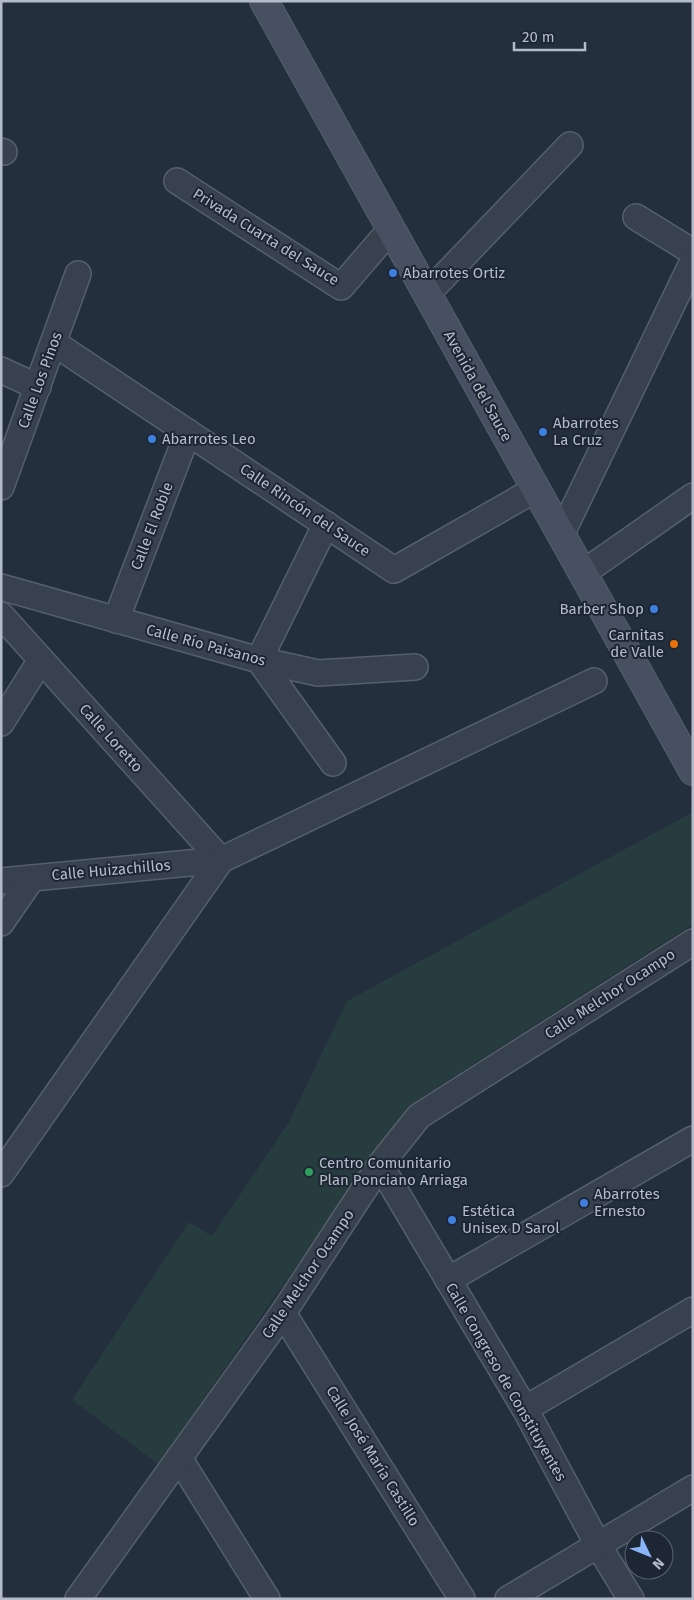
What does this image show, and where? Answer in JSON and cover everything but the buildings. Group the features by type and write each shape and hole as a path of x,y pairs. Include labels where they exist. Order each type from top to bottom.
{"main road":[{"name":"Avenida del Sauce","path":"264,1 693,770"}],"street":[{"path":"427,294 570,145"},
{"name":"Privada Cuarta del Sauce","path":"177,181 341,287 390,229"},
{"path":"636,218 693,252"},
{"path":"561,535 693,261"},
{"name":"Calle Los Pinos","path":"1,487 78,274"},
{"name":"Calle Rincón del Sauce","path":"54,343 394,570 536,489"},
{"path":"1,370 38,387"},
{"name":"Calle El Roble","path":"116,620 188,432"},
{"path":"583,573 693,496"},
{"path":"326,524 259,660 333,762"},
{"name":"Calle Río Paisanos","path":"1,587 259,660 318,673 414,667"},
{"name":"Calle Loretto","path":"1,616 221,860"},
{"path":"1,723 41,660"},
{"path":"1,1174 221,860 594,681"},
{"name":"Calle Huizachillos","path":"1,881 221,860"},
{"path":"1,923 32,878"},
{"name":"Calle Melchor Ocampo","path":"80,1598 284,1313 380,1166 418,1116 693,942"},
{"path":"448,1280 693,1139"},
{"name":"Calle Congreso de Constituyentes","path":"380,1166 525,1409 598,1545 631,1599"},
{"path":"525,1409 693,1310"},
{"name":"Calle José María Castillo","path":"284,1313 462,1599"},
{"path":"179,1458 267,1599"},
{"path":"508,1599 693,1488"}],"green space":[{"name":"Centro Comunitario Plan Ponciano Arriaga","path":"693,812 693,924 409,1105 158,1464 72,1400 189,1222 212,1236 289,1122 347,1001"}],"place":[{"name":"Abarrotes Ortiz","path":"393,273"},
{"name":"Abarrotes La Cruz","path":"543,432"},
{"name":"Abarrotes Leo","path":"152,439"},
{"name":"Barber Shop","path":"654,609"},
{"name":"Carnitas de Valle","path":"674,644"},
{"name":"Centro Comunitario Plan Ponciano Arriaga","path":"309,1172"},
{"name":"Abarrotes Ernesto","path":"584,1203"},
{"name":"Estética Unisex D Sarol","path":"452,1220"}]}
